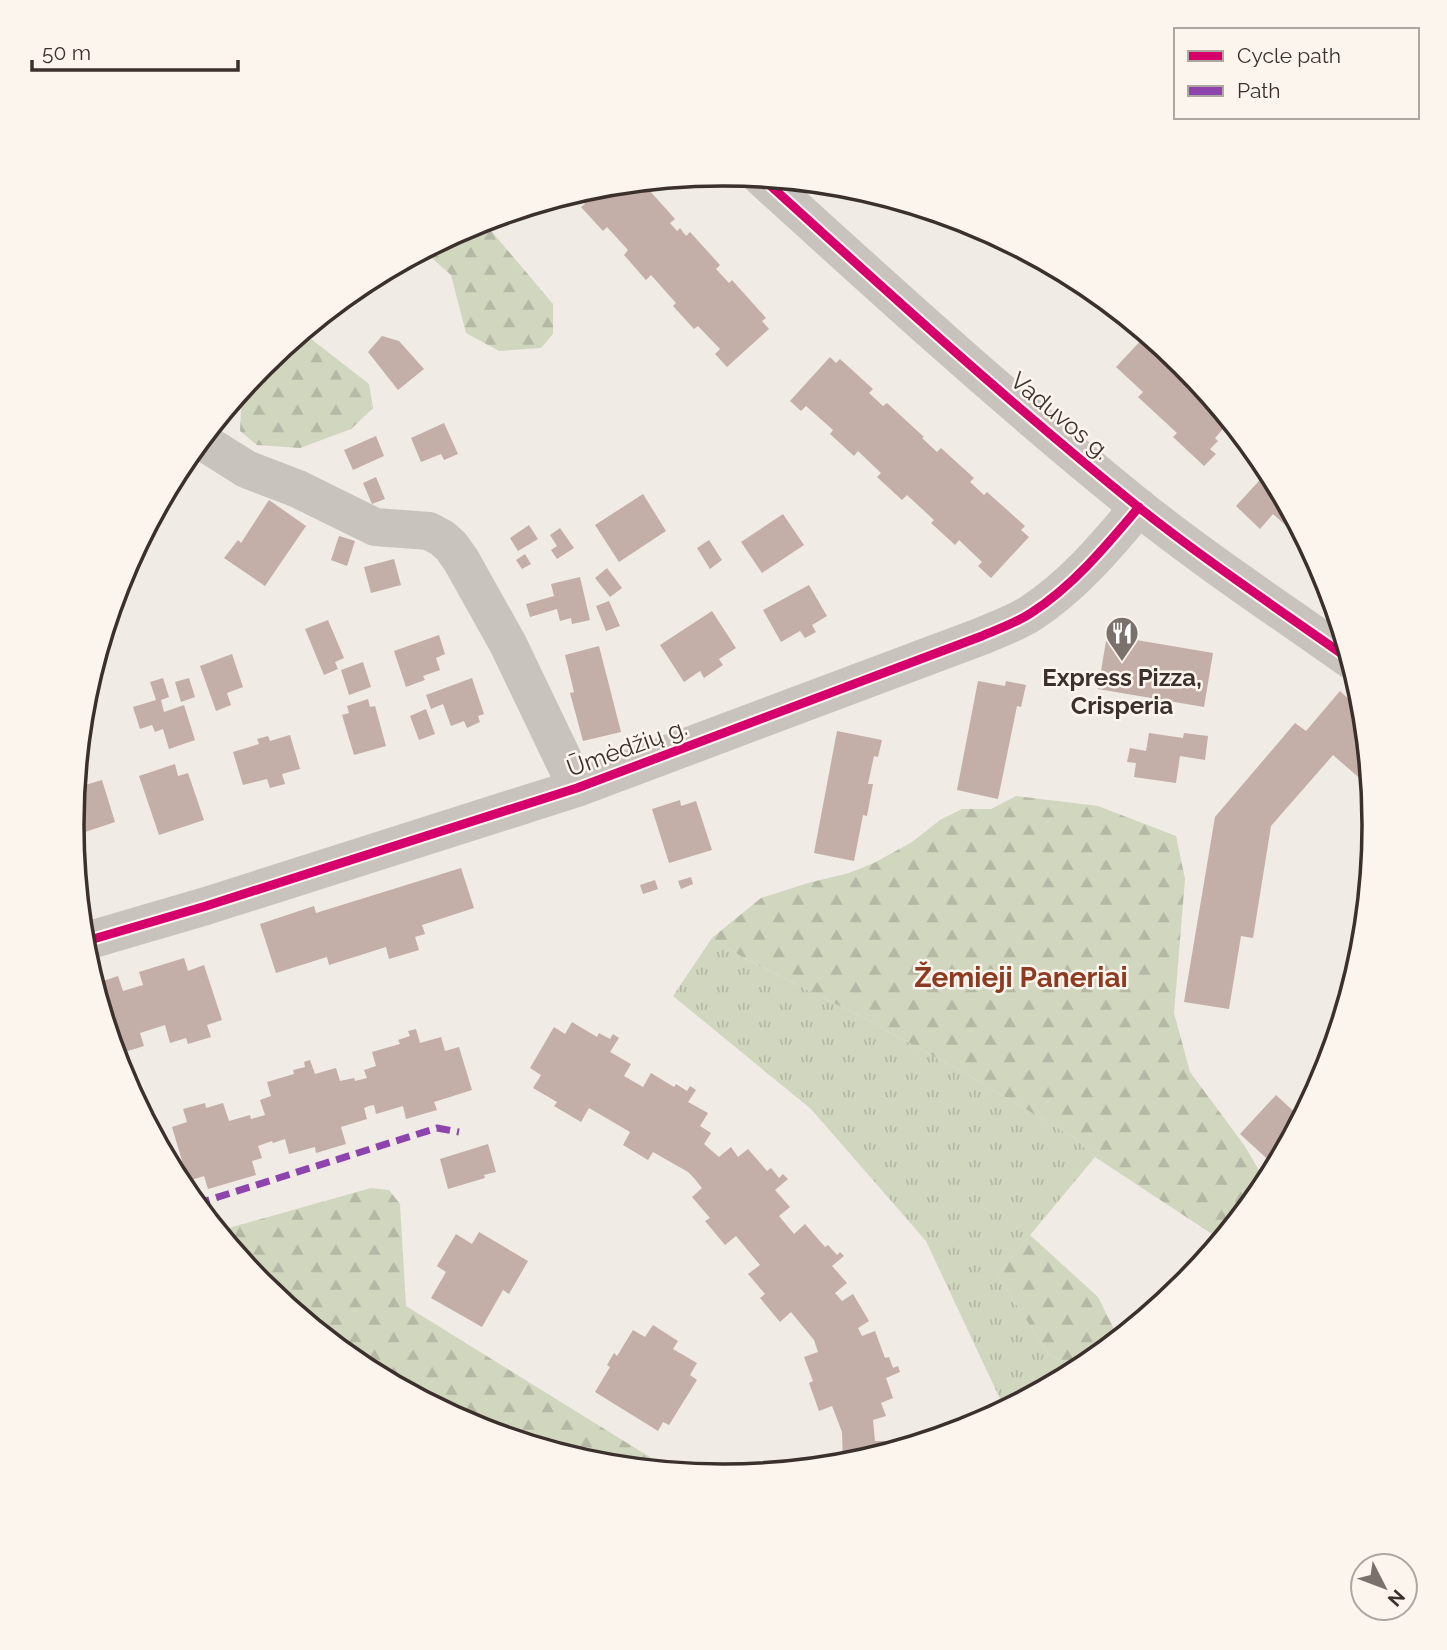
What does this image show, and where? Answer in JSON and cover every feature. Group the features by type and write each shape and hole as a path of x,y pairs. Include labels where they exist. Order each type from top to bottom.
{"street":[{"name":"Vaduvos g.","path":"773,188 1046,432 1139,507 1339,653"},
{"path":"209,446 246,469 298,489 376,527 429,531 452,546 508,645 577,788"},
{"name":"Ūmėdžių g.","path":"94,939 577,788 982,636 1028,615 1047,602 1114,537 1139,507"}],"green space":[{"path":"490,230 553,304 553,334 541,348 499,351 466,333 451,275 430,257"},
{"path":"310,338 369,384 373,408 351,429 300,448 257,445 240,431 241,405"},
{"path":"1016,796 1098,806 1176,836 1185,879 1174,1013 1190,1072 1244,1145 1260,1172 1231,1214 1212,1234 1095,1157 1073,1137 966,1074 871,1022 742,957 712,938 761,898 849,873 874,863 912,842 940,820 962,809 991,809"},
{"path":"712,938 742,957 871,1022 966,1074 1073,1137 1095,1157 997,1275 1048,1353 1067,1364 1001,1401 926,1241 811,1109 673,996"},
{"path":"371,1188 389,1190 400,1204 406,1306 655,1460 599,1452 518,1431 441,1399 404,1379 368,1357 302,1306 271,1277 228,1228"},
{"path":"1030,1235 1098,1297 1115,1331 1067,1364 1048,1353 997,1275"}],"building":[{"path":"649,190 675,219 670,223 677,231 680,228 686,236 690,232 720,265 716,269 729,283 732,280 766,318 762,321 769,329 727,367 715,354 720,349 698,326 694,329 673,306 676,303 651,275 646,280 624,255 628,250 607,227 603,231 581,207 585,204 583,202"},
{"path":"382,336 399,341 424,369 398,390 368,352"},
{"path":"1141,341 1145,344 1176,373 1224,428 1215,438 1218,441 1210,449 1216,454 1204,466 1173,437 1177,433 1138,397 1143,392 1116,367"},
{"path":"830,357 836,363 840,359 873,389 869,393 883,406 887,403 937,452 941,448 974,478 970,482 984,495 987,492 1025,526 1021,530 1029,537 991,578 978,566 982,562 959,540 955,545 931,523 934,520 907,495 902,500 877,477 881,473 858,451 854,456 830,434 833,430 806,406 801,411 790,401"},
{"path":"444,423 458,454 444,460 441,454 421,462 411,438"},
{"path":"376,436 384,456 353,470 344,450"},
{"path":"376,477 385,499 372,504 363,483"},
{"path":"1261,479 1290,529 1273,514 1260,529 1236,506"},
{"path":"643,494 666,531 619,562 595,525"},
{"path":"269,500 306,526 265,586 224,558 238,540 241,543"},
{"path":"783,514 804,545 762,573 741,542"},
{"path":"529,525 538,539 518,551 510,538"},
{"path":"560,528 574,548 557,559 551,550 557,546 550,535"},
{"path":"339,536 355,541 347,566 331,560"},
{"path":"709,540 722,560 710,569 697,548"},
{"path":"525,554 531,564 522,569 516,560"},
{"path":"394,559 401,585 371,593 364,567"},
{"path":"607,568 622,588 610,597 595,578"},
{"path":"580,577 590,620 572,624 571,618 560,621 557,609 530,617 526,604 554,596 551,584"},
{"path":"809,585 827,616 812,625 816,632 805,638 800,631 781,642 763,610"},
{"path":"609,601 620,626 606,631 596,606"},
{"path":"712,611 736,648 719,659 723,665 704,678 700,671 684,682 660,645"},
{"path":"328,620 344,658 335,662 338,669 324,675 305,629"},
{"path":"439,635 445,654 436,658 440,670 423,676 425,680 406,687 394,651"},
{"path":"1107,635 1213,653 1204,707 1098,689"},
{"path":"599,646 621,732 583,741 570,693 574,692 565,655"},
{"path":"232,654 243,687 227,693 231,705 216,711 200,666"},
{"path":"363,662 371,687 349,695 341,670"},
{"path":"163,678 169,697 161,700 164,712 184,705 195,740 169,749 163,729 155,732 152,725 140,729 133,707 156,700 150,682"},
{"path":"189,678 195,697 181,702 175,682"},
{"path":"472,678 484,714 478,716 480,722 467,728 464,721 451,726 443,704 431,709 426,695"},
{"path":"978,681 1005,686 1006,681 1026,685 1021,707 1017,706 998,799 957,790"},
{"path":"1340,691 1351,701 1362,780 1333,755 1271,826 1253,938 1241,936 1229,1009 1184,1002 1215,817 1295,723 1306,731"},
{"path":"368,699 370,707 375,706 386,746 354,755 342,715 349,713 347,706"},
{"path":"426,709 435,734 419,740 410,716"},
{"path":"837,731 882,740 878,757 874,756 868,784 873,784 867,816 863,815 854,861 814,853"},
{"path":"1149,733 1183,738 1184,733 1208,736 1205,760 1180,756 1176,783 1134,777 1136,763 1127,762 1130,748 1146,751"},
{"path":"290,735 300,769 282,774 285,784 270,788 267,779 243,785 233,752 259,744 257,739 268,736 270,741"},
{"path":"175,764 178,776 188,773 204,820 159,835 139,776"},
{"path":"102,780 115,822 84,832 85,785"},
{"path":"680,800 681,806 696,801 712,850 669,863 652,809"},
{"path":"461,868 474,908 422,925 425,934 415,937 419,950 389,959 386,947 329,965 327,957 276,973 260,924 314,906 316,913"},
{"path":"691,877 693,884 681,889 678,881"},
{"path":"655,880 658,889 643,894 640,885"},
{"path":"184,958 188,971 204,965 222,1020 207,1025 211,1037 188,1044 186,1038 170,1043 165,1025 140,1033 144,1046 126,1052 104,981 118,976 123,991 143,985 139,972"},
{"path":"572,1022 597,1037 599,1033 610,1039 613,1034 619,1038 610,1052 631,1064 624,1076 643,1087 651,1073 674,1087 676,1084 687,1091 690,1086 696,1090 688,1102 708,1113 700,1126 711,1133 704,1144 719,1157 731,1147 738,1157 748,1149 767,1171 771,1168 779,1178 783,1174 788,1179 775,1190 790,1207 779,1216 794,1234 805,1224 825,1247 828,1245 837,1255 840,1252 844,1256 832,1266 847,1283 835,1293 842,1301 853,1294 869,1321 858,1328 862,1336 875,1331 885,1358 889,1357 893,1368 898,1366 900,1372 886,1378 893,1398 881,1403 886,1416 873,1420 875,1441 886,1441 886,1444 843,1453 842,1432 832,1406 819,1411 809,1383 813,1381 804,1357 818,1352 814,1340 791,1312 780,1322 760,1298 765,1294 748,1274 760,1265 736,1236 725,1245 705,1221 710,1218 692,1197 702,1188 694,1178 653,1152 648,1160 623,1145 630,1132 589,1108 581,1122 554,1106 557,1102 533,1088 541,1075 530,1068 554,1027 565,1034"},
{"path":"416,1029 420,1043 441,1037 445,1051 459,1047 472,1090 434,1102 437,1110 406,1119 403,1106 376,1114 374,1105 369,1106 364,1108 367,1119 341,1127 346,1144 316,1153 315,1147 289,1154 285,1139 273,1143 272,1141 258,1146 262,1158 252,1161 256,1175 208,1189 204,1176 192,1180 184,1167 172,1127 187,1122 183,1109 205,1103 206,1108 223,1103 229,1121 250,1115 251,1119 265,1115 260,1100 271,1096 267,1082 294,1074 293,1070 305,1067 304,1062 310,1060 315,1074 336,1068 340,1081 367,1078 364,1070 376,1066 372,1052 400,1044 398,1040 410,1036 408,1031"},
{"path":"1276,1095 1295,1112 1268,1160 1240,1134"},
{"path":"488,1144 496,1172 448,1189 440,1159"},
{"path":"479,1232 528,1261 509,1294 503,1290 482,1327 431,1298 446,1272 437,1266 456,1234 472,1244"},
{"path":"653,1325 678,1341 673,1349 697,1363 690,1375 697,1380 669,1425 663,1422 658,1431 595,1392 610,1367 607,1365 614,1353 617,1356 633,1330 645,1337"}],"marked path":[{"path":"207,1201 437,1128 459,1132"}],"cycle path":[{"path":"773,188 993,385 1137,506 1216,566 1339,652"},
{"path":"94,939 577,788 982,636 1025,617 1061,590 1102,550 1139,507"}],"place":[{"name":"Express Pizza, Crisperia","path":"1122,663"}],"district":[{"name":"Žemieji Paneriai","path":"1021,977"}]}
